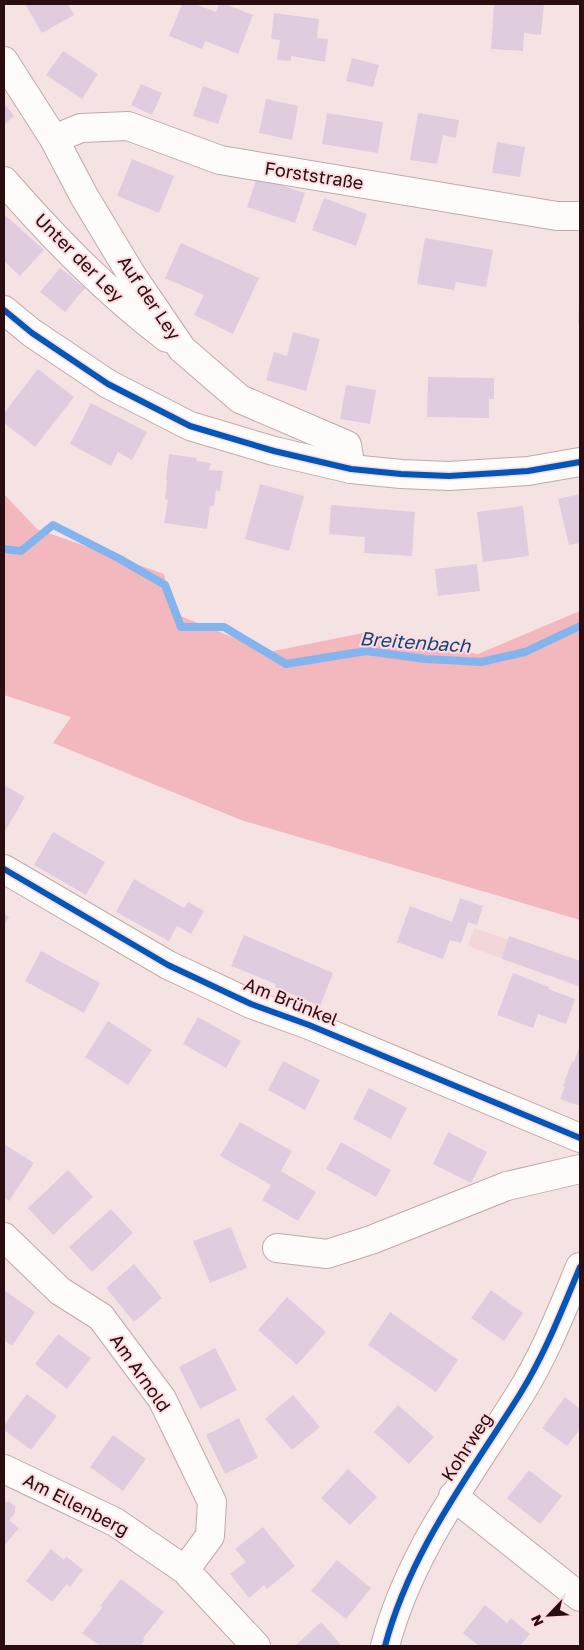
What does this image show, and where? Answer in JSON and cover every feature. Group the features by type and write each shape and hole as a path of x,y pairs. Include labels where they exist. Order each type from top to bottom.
{"street":[{"name":"Auf der Ley","path":"4,61 54,139 84,196 126,266 182,349 240,399 347,445 351,469"},
{"name":"Forststraße","path":"54,139 81,128 128,126 220,160 557,216 580,216"},
{"name":"Unter der Ley","path":"4,181 77,260 136,315 182,349"},
{"path":"4,310 32,333 108,384 190,426 274,451 351,469 449,476 528,471 580,462"},
{"name":"Am Brünkel","path":"4,870 168,965 251,1004 310,1025 580,1138"},
{"path":"277,1248 327,1254 371,1240 507,1186 580,1169"},
{"name":"Am Arnold","path":"4,1237 60,1291 101,1317 162,1399 212,1502 210,1536 185,1570"},
{"name":"Kohrweg","path":"385,1646 410,1574 453,1496 521,1392 556,1326 580,1267"},
{"name":"Am Ellenberg","path":"4,1469 115,1522 185,1570 256,1646"},
{"path":"453,1496 580,1597"}],"shaded area":[{"path":"4,494 37,529 164,574 173,613 269,652 363,633 478,654 580,611 580,920 241,820 53,743 71,717 4,695"},
{"path":"474,928 509,940 510,937 580,961 580,987 468,946"}],"building":[{"path":"25,4 68,4 74,15 42,33"},
{"path":"182,4 195,4 216,12 219,4 224,4 253,15 238,54 205,41 202,49 169,36"},
{"path":"494,4 544,4 541,35 524,33 523,51 491,49"},
{"path":"274,13 319,19 317,38 328,39 325,62 291,56 291,61 277,60 280,40 271,39"},
{"path":"63,51 98,74 82,99 46,75"},
{"path":"352,58 379,65 373,87 346,81"},
{"path":"141,84 162,93 152,115 131,105"},
{"path":"203,86 228,95 218,124 193,116"},
{"path":"266,99 298,106 292,140 259,133"},
{"path":"4,103 14,116 4,125"},
{"path":"327,113 383,122 378,153 322,144"},
{"path":"418,113 459,120 456,138 443,135 437,164 410,160"},
{"path":"497,142 525,147 520,177 492,173"},
{"path":"132,159 174,176 159,213 117,196"},
{"path":"257,177 305,193 295,223 247,207"},
{"path":"324,198 367,214 356,246 312,230"},
{"path":"5,215 44,250 20,276 4,261"},
{"path":"425,238 493,250 486,287 456,282 454,290 417,284"},
{"path":"181,243 259,278 233,334 194,315 204,295 165,278"},
{"path":"60,268 85,288 65,312 40,292"},
{"path":"579,300 580,324 578,324"},
{"path":"293,332 320,339 306,391 266,380 274,352 287,356"},
{"path":"38,369 74,397 35,447 4,423 4,413"},
{"path":"428,377 494,378 494,399 489,399 489,418 427,417"},
{"path":"346,385 376,390 370,424 340,419"},
{"path":"91,403 147,432 132,460 118,452 111,466 70,444"},
{"path":"169,454 197,458 196,461 211,463 209,470 223,471 220,491 216,490 214,506 210,506 207,529 164,523 168,500 165,499"},
{"path":"260,484 304,496 289,551 245,539"},
{"path":"580,494 580,543 569,545 558,499"},
{"path":"331,505 415,512 412,556 364,553 365,537 329,534"},
{"path":"523,506 529,556 483,562 477,512"},
{"path":"477,564 480,591 438,596 435,569"},
{"path":"4,785 25,797 4,833"},
{"path":"53,832 105,862 86,895 34,865"},
{"path":"134,879 184,908 188,902 204,911 191,934 177,926 169,941 116,912"},
{"path":"460,898 483,906 477,925 468,922 461,943 450,940 443,959 397,942 410,906 452,922"},
{"path":"4,913 9,917 4,926"},
{"path":"244,935 333,973 320,1006 275,987 276,984 231,966"},
{"path":"509,936 580,961 580,986 502,959"},
{"path":"41,951 100,983 84,1013 25,981"},
{"path":"513,973 575,999 566,1024 538,1014 533,1028 497,1015"},
{"path":"198,1017 241,1041 226,1068 183,1044"},
{"path":"108,1021 152,1050 128,1085 85,1057"},
{"path":"580,1044 580,1106 560,1099 572,1061 574,1062"},
{"path":"283,1061 320,1080 305,1110 268,1090"},
{"path":"369,1088 407,1108 391,1139 353,1119"},
{"path":"240,1122 292,1151 281,1171 316,1192 298,1221 262,1200 271,1185 220,1156"},
{"path":"448,1132 487,1152 471,1183 433,1164"},
{"path":"341,1142 391,1170 376,1197 326,1169"},
{"path":"4,1144 34,1163 9,1201 4,1197"},
{"path":"68,1170 93,1197 53,1235 28,1208"},
{"path":"111,1209 133,1233 92,1272 69,1247"},
{"path":"231,1227 247,1268 210,1283 193,1241"},
{"path":"134,1264 162,1298 134,1322 106,1288"},
{"path":"4,1290 35,1312 12,1346 4,1340"},
{"path":"491,1290 523,1313 504,1341 471,1318"},
{"path":"287,1297 326,1332 297,1365 258,1330"},
{"path":"390,1312 458,1360 436,1392 368,1345"},
{"path":"58,1334 91,1358 67,1389 35,1364"},
{"path":"215,1348 237,1390 200,1409 179,1367"},
{"path":"27,1394 57,1416 31,1450 4,1430 4,1425"},
{"path":"293,1395 320,1427 292,1450 265,1419"},
{"path":"565,1397 580,1409 580,1429 567,1446 542,1428"},
{"path":"398,1405 434,1437 409,1464 374,1432"},
{"path":"239,1418 258,1458 225,1474 206,1435"},
{"path":"113,1435 146,1459 123,1491 90,1467"},
{"path":"348,1469 377,1497 350,1525 321,1498"},
{"path":"529,1470 562,1496 540,1524 507,1498"},
{"path":"4,1502 10,1502 15,1506 15,1513 9,1520 19,1528 4,1546"},
{"path":"263,1527 295,1566 267,1589 264,1585 249,1598 230,1574 246,1562 235,1549"},
{"path":"51,1549 64,1560 66,1556 83,1570 70,1587 67,1584 52,1602 26,1581"},
{"path":"337,1560 371,1588 346,1619 311,1591"},
{"path":"121,1579 164,1612 143,1638 145,1640 140,1646 100,1646 82,1633 103,1607 100,1606"},
{"path":"485,1605 507,1623 511,1618 530,1634 520,1646 479,1646 463,1633"},
{"path":"321,1622 340,1646 295,1646"}],"waterway":[{"name":"Breitenbach","path":"4,549 21,551 53,525 120,559 165,585 181,627 224,627 286,664 366,651 426,659 481,662 525,652 580,626"}],"cycle path":[{"path":"4,310 32,333 108,384 190,426 274,451 351,469 449,476 528,471 580,462"},
{"path":"4,869 168,965 251,1004 309,1025 580,1138"},
{"path":"385,1646 409,1578 425,1546 461,1485 529,1379 553,1332 580,1267"}]}
